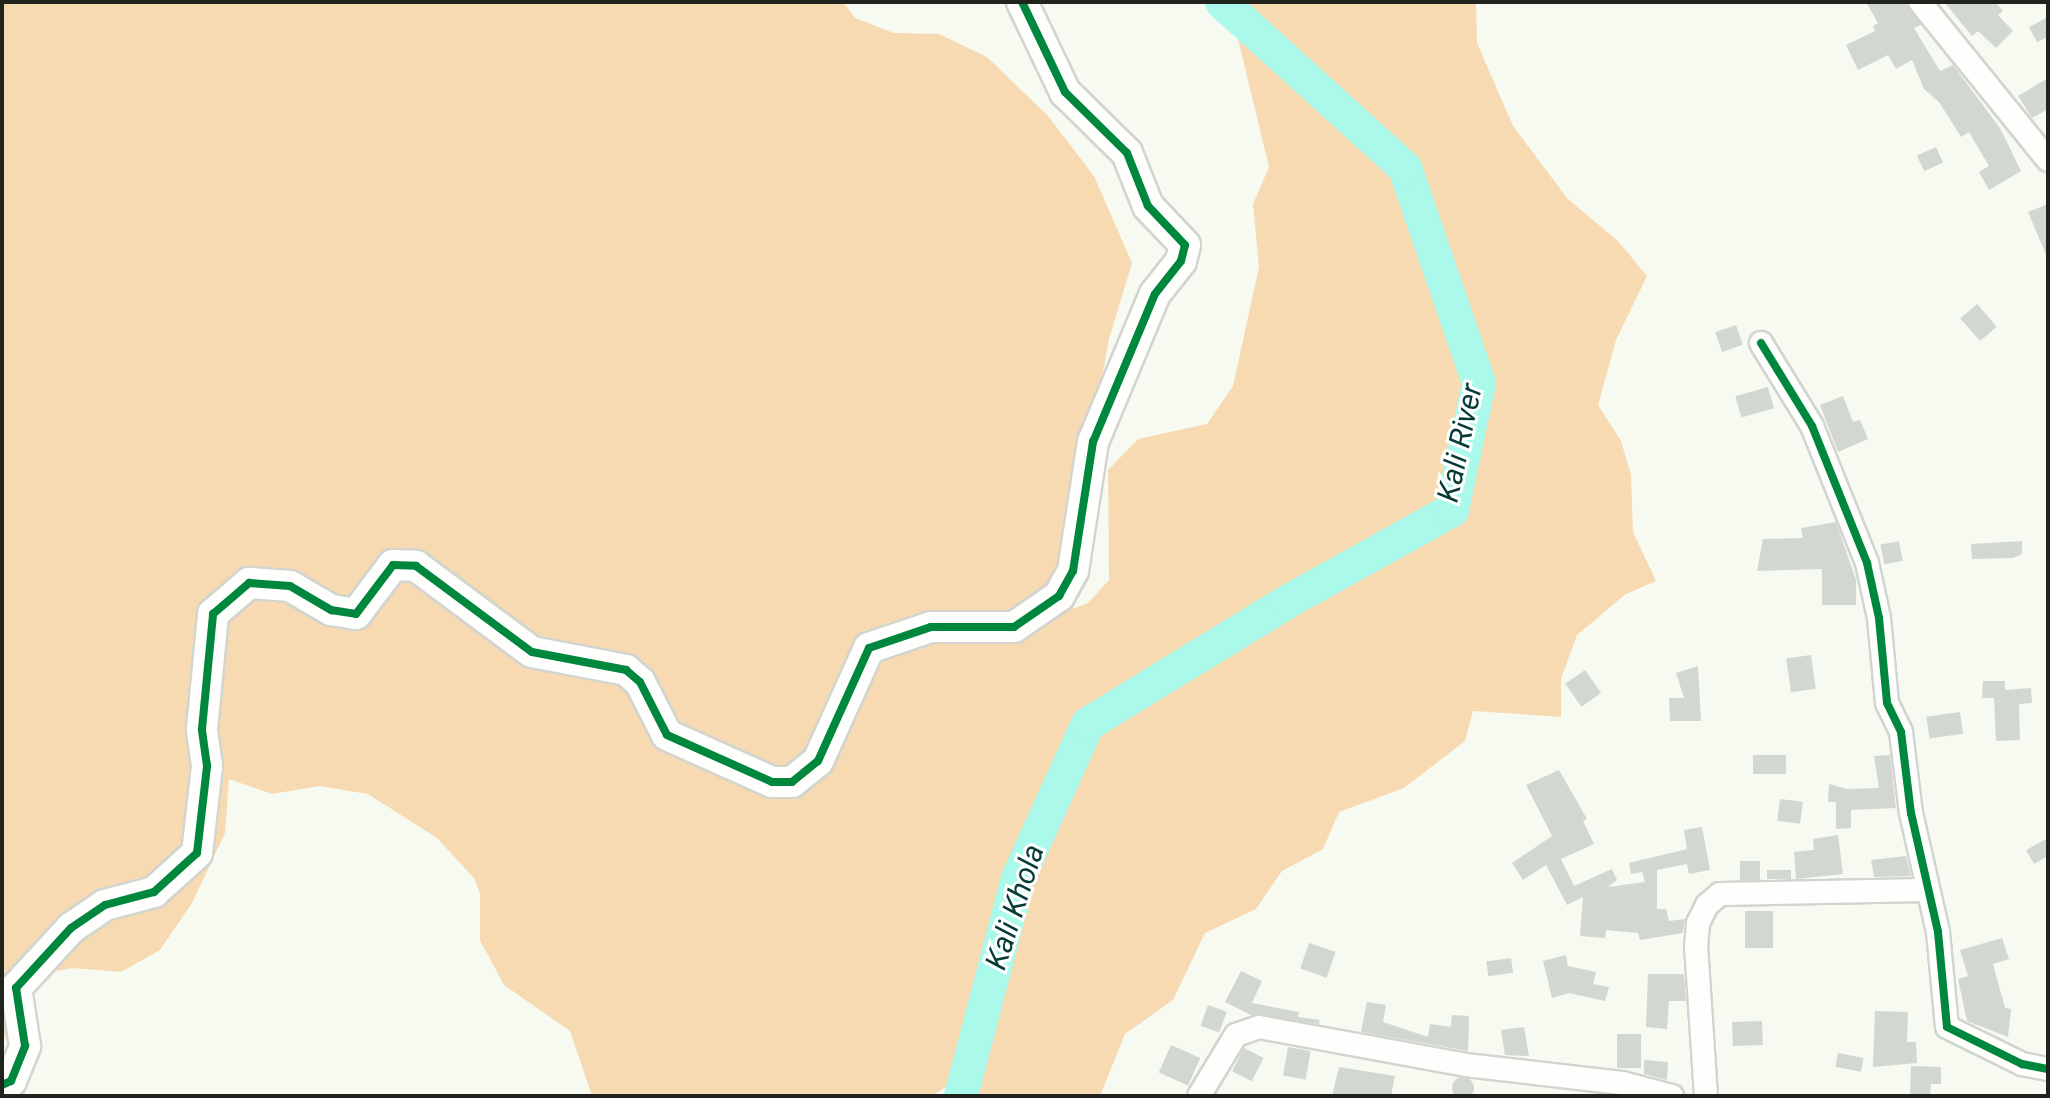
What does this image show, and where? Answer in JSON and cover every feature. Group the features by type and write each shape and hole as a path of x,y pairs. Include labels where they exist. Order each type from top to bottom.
{"street":[{"path":"2,1085 11,1081 25,1046 16,988 71,928 105,905 154,892 197,853 207,766 202,729 213,614 249,583 290,586 331,610 356,614 393,565 416,566 532,652 626,670 640,682 667,735 772,782 792,782 818,761 869,648 931,627 1014,627 1059,596 1073,571 1093,442 1155,294 1181,261 1185,245 1148,206 1127,153 1065,92 1022,2"},
{"path":"1920,2 2048,160"},
{"path":"1761,343 1812,426 1867,563 1879,618 1887,703 1901,732 1927,890 1938,932 1947,1027 2022,1064 2048,1069"},
{"path":"1706,1096 1696,947 1698,923 1707,905 1720,894 1927,890"},
{"path":"1199,1096 1236,1035 1259,1027 1466,1065 1672,1096"}],"shaded area":[{"path":"2,2 843,2 855,18 894,33 939,34 987,57 1048,116 1094,176 1132,263 1109,339 1058,614 1088,603 1109,580 1108,470 1138,439 1207,424 1233,386 1259,267 1253,204 1269,167 1229,2 1476,2 1477,43 1513,126 1567,198 1618,241 1647,276 1616,340 1598,405 1621,441 1631,475 1633,532 1656,581 1626,594 1577,635 1561,679 1561,717 1473,711 1465,741 1404,788 1339,812 1323,849 1282,871 1256,909 1205,933 1173,1000 1125,1034 1100,1096 972,1096 948,1086 931,1096 592,1096 570,1031 504,985 480,940 480,893 474,878 437,838 368,794 319,786 272,794 229,779 225,833 192,903 160,950 121,972 73,968 39,974 6,1030 2,1054"}],"building":[{"path":"1866,2 1906,2 1921,25 1914,28 1940,71 1953,65 2000,128 2021,171 1989,190 1979,172 1989,166 1969,132 1961,137 1939,102 1924,89 1912,60 1896,69 1888,55 1858,70 1846,45 1875,31 1873,26 1878,23"},
{"path":"1944,2 1995,2 2003,11 1998,15 2013,31 1996,48 1978,31 1972,36"},
{"path":"2048,17 2048,37 2037,42 2029,27"},
{"path":"2048,78 2048,109 2032,118 2018,96"},
{"path":"1936,147 1943,162 1924,171 1917,156"},
{"path":"2048,204 2048,259 2028,212"},
{"path":"1977,304 1997,327 1980,341 1960,318"},
{"path":"1736,325 1743,345 1722,352 1715,332"},
{"path":"1768,387 1774,408 1741,418 1735,396"},
{"path":"1843,396 1853,422 1860,420 1868,439 1838,452 1820,405"},
{"path":"1836,522 1856,580 1856,605 1822,605 1822,569 1757,571 1763,539 1803,538 1801,528"},
{"path":"1899,541 1903,561 1884,564 1880,545"},
{"path":"2022,541 2022,554 2013,558 1972,559 1971,544"},
{"path":"1811,655 1816,689 1791,692 1786,658"},
{"path":"1698,666 1701,721 1670,721 1669,698 1684,698 1676,673"},
{"path":"1585,670 1601,693 1581,707 1565,684"},
{"path":"1983,681 2005,681 2005,690 2031,688 2032,703 2019,704 2020,740 1996,741 1994,698 1982,698"},
{"path":"1960,712 1963,734 1929,739 1926,717"},
{"path":"1753,755 1786,755 1786,774 1753,774"},
{"path":"1890,755 1896,808 1851,810 1851,828 1836,829 1836,802 1828,802 1829,784 1847,789 1879,788 1874,756"},
{"path":"1559,770 1587,819 1583,821 1594,844 1561,859 1574,886 1612,869 1617,880 1608,887 1645,882 1642,872 1631,874 1629,863 1687,849 1684,830 1702,827 1710,870 1689,874 1687,864 1657,870 1657,909 1666,909 1669,921 1685,919 1683,933 1640,940 1638,933 1606,930 1605,938 1580,936 1583,897 1567,905 1546,865 1523,880 1512,863 1552,836 1526,785"},
{"path":"1780,799 1803,802 1800,824 1777,821"},
{"path":"1838,835 1843,874 1796,879 1794,852 1814,850 1813,839"},
{"path":"2048,838 2048,856 2034,864 2026,850"},
{"path":"1906,856 1911,876 1874,877 1871,860"},
{"path":"1740,861 1760,861 1760,880 1740,880"},
{"path":"1767,870 1791,870 1791,879 1767,879"},
{"path":"1745,911 1773,911 1773,948 1745,948"},
{"path":"2002,938 2009,959 1993,964 2005,1008 2011,1009 2008,1037 1967,1021 1958,979 1968,976 1960,950"},
{"path":"1309,943 1335,952 1327,978 1300,969"},
{"path":"1566,955 1568,966 1596,972 1593,984 1609,987 1605,1001 1569,993 1552,998 1543,961"},
{"path":"1511,958 1513,973 1488,976 1486,961"},
{"path":"1241,971 1262,981 1252,1003 1299,1012 1298,1017 1320,1020 1319,1024 1251,1015 1225,1002"},
{"path":"1648,974 1684,974 1686,1001 1669,1001 1667,1029 1646,1027"},
{"path":"1367,1002 1386,1005 1383,1022 1428,1037 1430,1024 1451,1027 1452,1015 1469,1016 1468,1051 1361,1032"},
{"path":"1208,1005 1227,1012 1219,1033 1200,1026"},
{"path":"1875,1011 1908,1012 1907,1042 1916,1042 1917,1063 1873,1067"},
{"path":"1762,1021 1763,1045 1733,1046 1732,1022"},
{"path":"1524,1027 1529,1056 1505,1055 1501,1030"},
{"path":"1617,1034 1641,1034 1641,1068 1617,1068"},
{"path":"1171,1045 1200,1058 1188,1085 1159,1072"},
{"path":"1288,1047 1311,1051 1306,1080 1283,1076"},
{"path":"1244,1048 1264,1058 1252,1081 1232,1071"},
{"path":"1838,1053 1864,1058 1861,1072 1835,1067"},
{"path":"1644,1060 1668,1062 1667,1080 1644,1074"},
{"path":"1911,1066 1941,1067 1941,1084 1931,1084 1930,1096 1910,1096"},
{"path":"1339,1067 1395,1076 1391,1096 1332,1096"},
{"path":"1463,1077 1471,1080 1474,1088 1471,1096 1463,1099 1455,1096 1452,1088 1455,1080"}],"waterway":[{"name":"Kali River","path":"961,1096 1018,878 1088,724 1287,602 1452,510 1479,383 1405,168 1222,2"}],"cycle path":[{"path":"2,1085 11,1081 25,1046 16,988 71,928 105,905 154,892 197,853 207,766 202,729 213,614 249,583 290,586 331,610 356,614 393,565 416,566 532,652 626,670 640,682 667,735 772,782 792,782 818,761 869,648 931,627 1014,627 1059,596 1073,571 1093,442 1155,294 1181,261 1185,245 1148,206 1127,153 1065,92 1022,2"},
{"path":"1761,343 1812,426 1867,563 1879,618 1887,703 1901,732 1911,813 1938,932 1947,1027 2022,1064 2048,1069"}],"water label":[{"name":"Kali Khola","path":"1015,907"}]}
